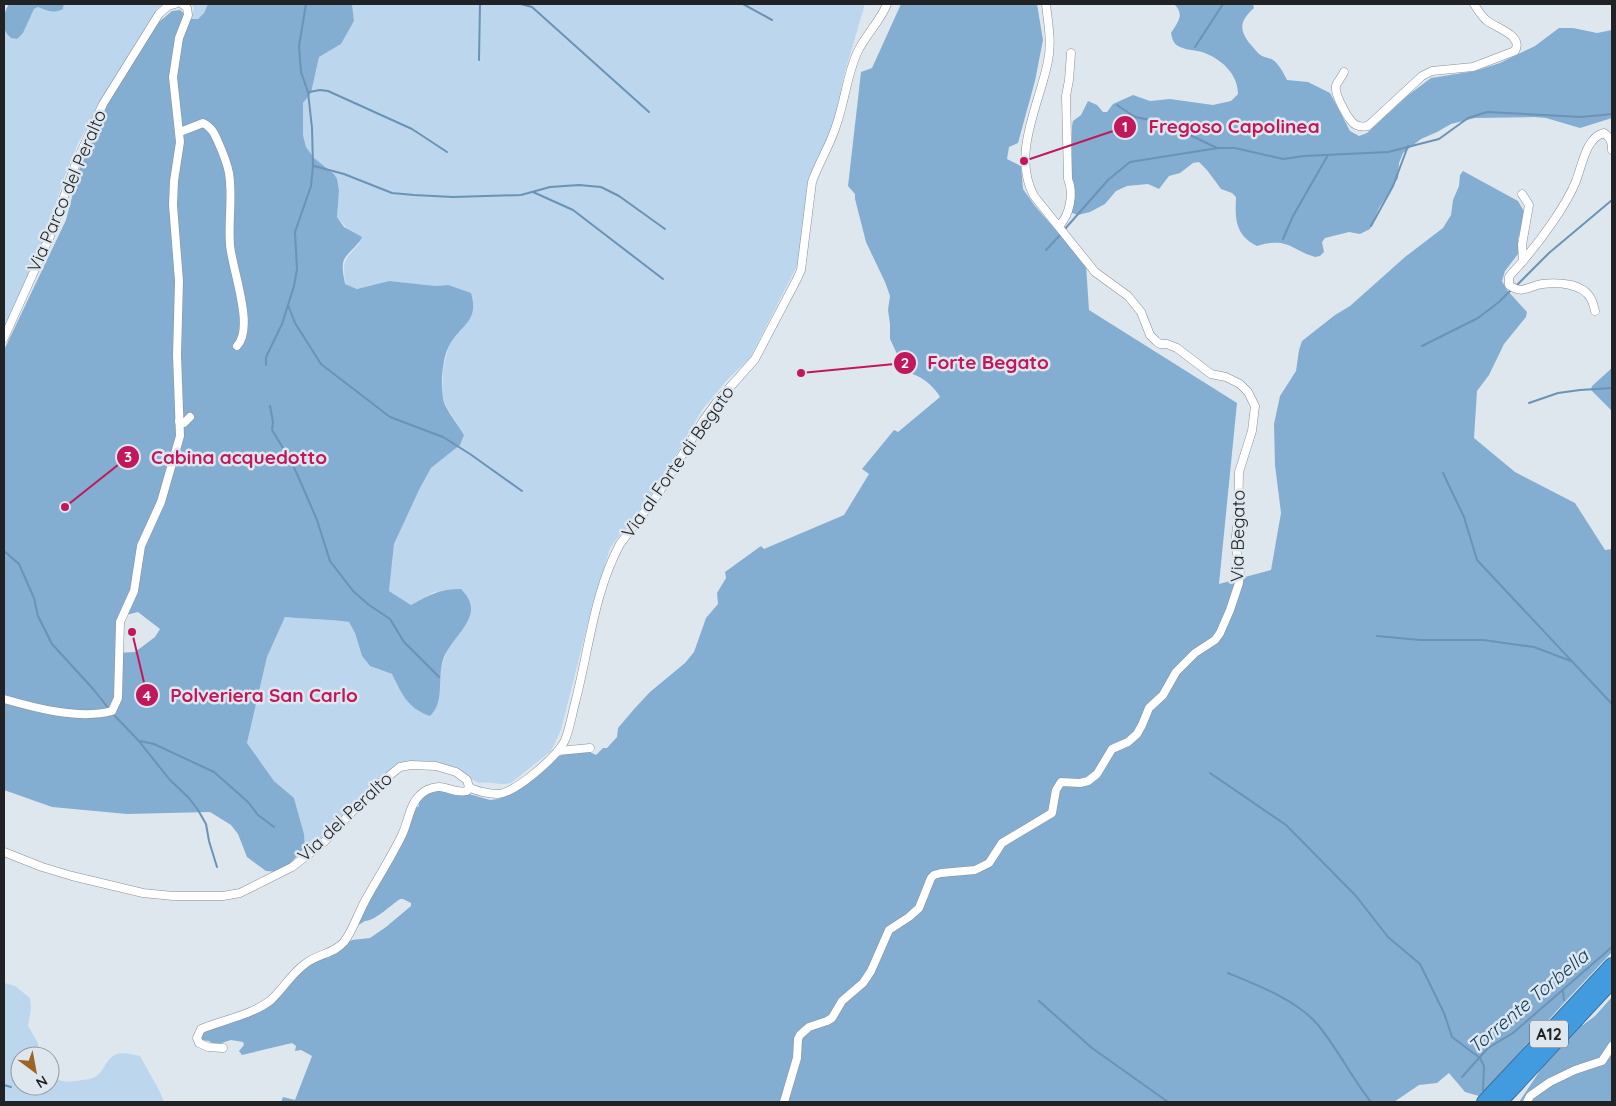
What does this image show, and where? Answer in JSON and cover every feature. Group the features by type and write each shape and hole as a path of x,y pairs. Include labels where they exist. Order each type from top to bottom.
{"highway":[{"name":"A12","path":"1484,1102 1612,965"},
{"name":"A12","path":"1500,1102 1612,981"}],"street":[{"name":"Via Parco del Peralto","path":"4,338 50,236 76,163 103,104 159,14 168,6 175,4"},
{"path":"4,699 81,715 99,715 112,711 118,698 120,622 134,591 141,546 161,502 180,436 179,281 173,206 180,132 172,77 179,38 189,12 182,4"},
{"name":"Via al Forte di Begato","path":"469,787 475,791 499,794 545,765 565,740 582,677 599,600 614,556 620,544 671,475 703,420 755,359 797,279 801,270 812,182 838,121 855,57 882,16 887,4"},
{"path":"1046,4 1050,46 1048,62 1029,132 1026,172 1029,186 1034,196 1058,226 1063,222 1070,200 1071,186 1068,179 1066,96 1071,53"},
{"path":"1344,72 1336,85 1336,90 1344,110 1354,125 1362,127 1368,126 1422,76 1432,70 1473,67 1516,51 1518,47 1517,41 1484,18 1474,4"},
{"path":"180,132 203,124 210,127 227,162 231,205 226,219 244,323 241,340 237,346"},
{"path":"1595,310 1591,299 1584,290 1554,283 1516,290 1509,285 1509,277 1554,218 1572,189 1581,163 1594,138 1598,134 1604,133 1609,136 1612,150"},
{"path":"1522,194 1529,205 1522,245 1523,261"},
{"name":"Via Begato","path":"784,1102 797,1058 800,1035 809,1027 827,1022 832,1018 842,1001 863,983 871,971 889,930 919,908 931,878 941,873 975,870 989,863 1002,843 1052,813 1056,790 1061,782 1080,783 1088,781 1097,774 1112,749 1128,742 1137,734 1148,708 1163,695 1176,672 1195,653 1216,640 1230,610 1239,583 1240,570 1235,543 1241,464 1252,430 1255,412 1254,402 1248,392 1236,381 1208,372 1177,348 1167,344 1160,344 1156,341 1150,335 1141,312 1128,296 1096,272 1058,226"},
{"path":"179,421 184,423 190,417"},
{"path":"558,751 590,748"},
{"name":"Via del Peralto","path":"4,852 72,876 143,893 173,896 224,896 240,893 292,867 324,842 374,788 400,767 411,765 443,768 456,772 467,780 469,787 467,791 461,792 444,786 437,786 419,796 412,805 403,832 388,863 365,900 345,941 330,952 305,964 270,1000 237,1017 201,1029 197,1038 199,1043 208,1047 223,1048"},
{"path":"1526,1102 1530,1096 1550,1082 1575,1070 1602,1062 1612,1046"}],"shaded area":[{"path":"9,4 64,4 63,9 56,11 38,7 34,9 23,33 17,39 11,38 7,34 3,22"},
{"path":"64,4 163,4 158,8 134,45 78,143 64,178 44,241 4,327 4,28 8,35 23,33 34,9 38,7 50,12 63,9"},
{"path":"191,4 208,4 204,13 198,19 190,19 194,8"},
{"path":"208,4 352,4 354,21 341,44 319,57 311,93 303,103 303,135 306,147 314,158 334,174 337,179 339,191 337,217 344,227 362,237 344,259 345,284 357,289 389,281 436,286 448,285 471,293 473,302 471,316 447,350 442,374 442,391 445,405 464,435 460,445 431,468 420,488 394,544 389,591 411,605 435,593 461,589 470,603 470,616 449,647 443,660 438,704 430,716 416,709 406,700 392,674 370,666 362,656 355,633 349,622 285,617 267,657 247,743 274,781 294,798 304,834 305,847 288,866 278,872 266,871 247,857 238,834 231,825 210,812 127,814 52,807 4,790 4,350 66,220 79,170 107,104 159,22 172,11 180,10 190,19 198,19 204,13","holes":["138,612 160,629 155,637 135,652 117,653 118,617"]},
{"path":"352,4 865,4 844,75 835,118 823,150 808,179 798,264 750,358 728,379 702,410 658,486 610,548 588,623 561,730 551,751 511,783 507,784 479,783 432,761 401,762 394,766 365,793 341,822 309,850 305,847 304,834 294,798 274,781 247,743 267,657 285,617 333,620 349,622 355,633 362,656 370,666 392,674 403,695 440,673 447,651 436,591 411,605 389,591 394,544 420,488 431,468 460,445 464,435 446,406 442,394 443,369 449,345 471,317 448,285 436,286 389,281 357,289 345,284 345,261 360,243 337,217 339,191 334,174 314,158 306,147 303,135 303,103 311,93 319,57 341,44 354,21"},
{"path":"901,4 1037,4 1043,40 1035,81 1018,143 1009,147 1007,159 1021,166 1023,189 1035,206 1086,265 1089,310 1237,403 1219,584 1271,570 1281,513 1275,465 1274,424 1280,396 1296,371 1302,341 1335,315 1350,306 1405,257 1443,228 1451,215 1453,200 1459,186 1460,175 1463,171 1518,201 1525,213 1518,239 1518,254 1505,271 1502,281 1507,290 1527,312 1526,317 1504,344 1489,375 1477,391 1474,438 1515,472 1575,503 1605,550 1612,549 1612,952 1479,1096 1465,1092 1449,1073 1437,1083 1419,1085 1394,1102 281,1102 283,1097 295,1100 312,1056 301,1050 295,1051 296,1046 292,1043 242,1055 239,1051 244,1045 243,1042 231,1040 215,1045 209,1041 201,1040 199,1036 208,1030 264,1008 303,967 327,957 352,940 370,938 411,906 411,903 400,899 378,916 352,929 413,810 419,806 419,799 424,794 440,789 490,800 498,799 567,752 590,752 596,755 603,748 607,748 617,737 618,728 635,708 650,692 685,663 694,652 706,618 718,604 717,593 726,578 725,572 761,546 764,549 844,515 869,474 862,469 894,430 898,432 940,397 926,381 904,369 890,339 888,310 890,296 866,242 855,194 848,186 861,72 872,68"},
{"path":"1174,4 1253,4 1254,8 1242,25 1244,34 1251,45 1263,57 1272,59 1281,69 1287,80 1308,82 1330,93 1350,131 1359,136 1367,133 1407,96 1431,78 1475,71 1500,63 1535,46 1559,28 1573,28 1597,33 1612,30 1612,118 1580,128 1546,118 1534,117 1475,118 1451,124 1421,139 1403,153 1399,163 1398,178 1379,208 1370,229 1360,234 1349,232 1325,238 1322,242 1324,252 1320,256 1315,257 1282,243 1257,246 1250,242 1244,237 1238,226 1236,219 1236,197 1232,193 1221,189 1199,162 1193,163 1180,173 1169,176 1159,189 1148,184 1127,186 1116,191 1105,204 1090,212 1078,215 1072,213 1072,126 1073,121 1081,115 1088,101 1097,105 1103,112 1107,112 1113,104 1133,95 1150,101 1170,99 1213,105 1231,101 1238,94 1235,79 1221,62 1202,52 1176,45 1171,33 1180,15"},
{"path":"1612,368 1612,411 1591,390 1592,386"},
{"path":"4,983 15,986 30,998 31,1008 28,1026 38,1046 10,1046 10,1096 60,1096 60,1080 66,1082 92,1078 98,1075 113,1056 126,1053 140,1056 164,1102 4,1102"},
{"path":"1612,997 1612,1102 1519,1102 1553,1051 1577,1024 1583,1025 1595,1016"}],"waterway":[{"path":"266,365 266,357 282,324 294,286 297,269 295,232 311,186 313,166 312,128 308,92 301,72 299,46 306,4"},
{"path":"479,60 480,4"},
{"path":"521,4 532,7 649,112"},
{"path":"743,4 772,20"},
{"path":"1195,47 1223,4"},
{"path":"309,92 328,91 412,129 447,152"},
{"path":"1117,105 1135,117 1165,123 1217,148"},
{"path":"1064,230 1108,180 1130,162 1218,148 1235,148 1283,159 1304,156 1388,152 1439,139 1468,118 1487,112 1581,117 1612,114"},
{"path":"1371,226 1393,186 1408,146"},
{"path":"1283,239 1293,216 1328,155"},
{"path":"314,166 344,174 392,193 414,195 453,197 521,195 550,187 579,185 601,187 619,196 665,229"},
{"path":"533,192 573,210 663,279"},
{"path":"1516,286 1549,253 1612,200"},
{"path":"1046,250 1061,234"},
{"path":"1422,346 1478,318 1512,289"},
{"path":"288,305 295,323 321,364 390,417 443,437 522,491"},
{"path":"1529,403 1558,393 1612,388"},
{"path":"270,406 273,422 272,430 291,461 301,483 317,520 330,561 353,591 369,605 390,619 404,642 439,677"},
{"path":"1443,473 1464,517 1477,560 1612,704"},
{"path":"4,551 19,564 34,598 38,616 52,644 109,709"},
{"path":"1377,636 1420,640 1483,640 1534,647 1571,661"},
{"path":"112,713 138,740 170,780 189,798 198,810 206,824 217,867"},
{"path":"140,741 154,744 214,772 248,802 258,815 274,827"},
{"path":"1210,773 1286,825 1356,896 1388,937 1420,964 1444,1013 1452,1037 1480,1058 1484,1066 1483,1090"},
{"name":"Torrente Torbella","path":"1462,1077 1488,1048 1513,1033 1612,947"},
{"path":"1228,973 1276,994 1309,1016 1325,1034 1371,1102"},
{"path":"1563,991 1564,1000"},
{"path":"1039,1001 1092,1048 1168,1102"},
{"path":"4,1085 10,1087"}],"place":[{"name":"Fregoso Capolinea","path":"1024,161"},
{"name":"Forte Begato","path":"801,373"},
{"name":"Cabina acquedotto","path":"65,507"},
{"name":"Polveriera San Carlo","path":"132,632"}]}
